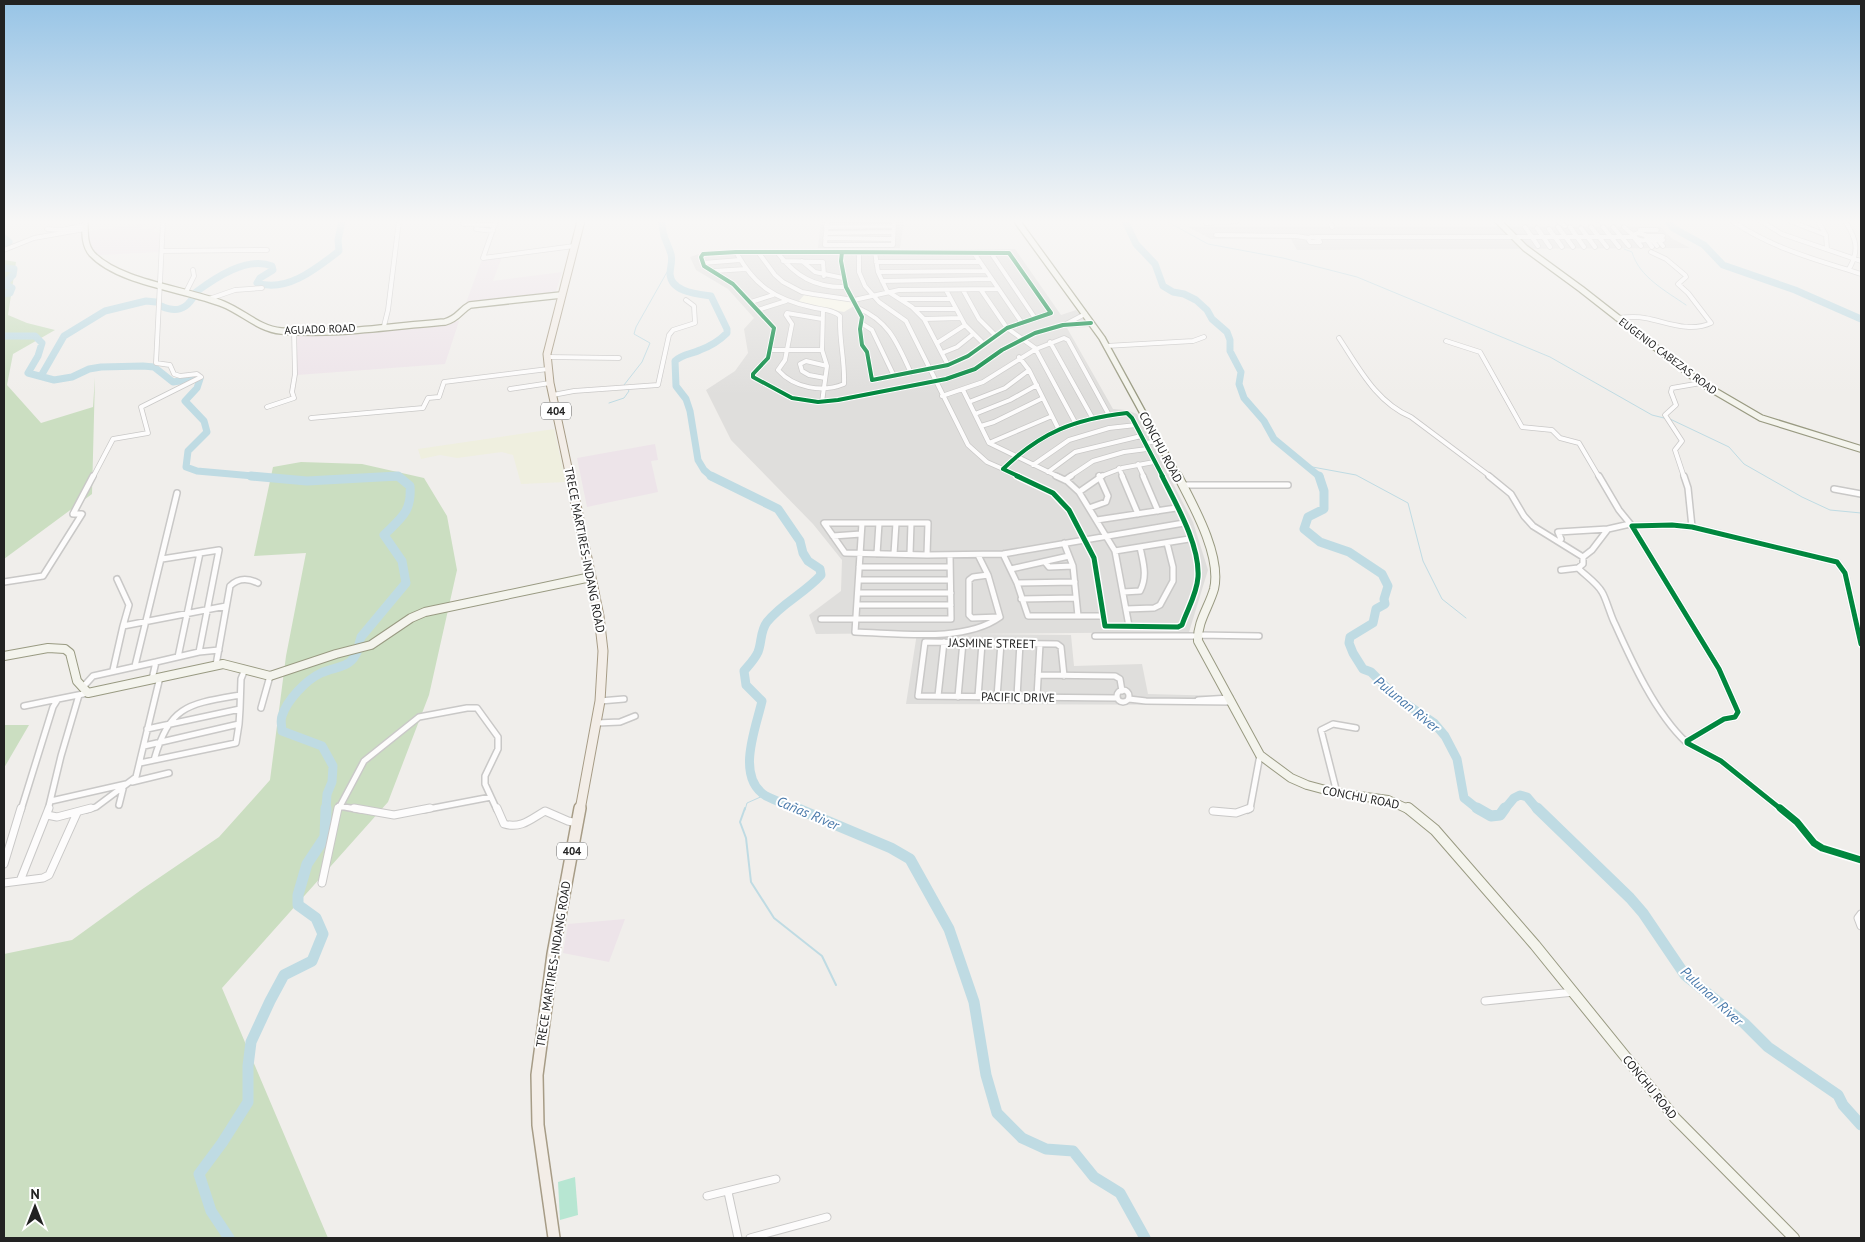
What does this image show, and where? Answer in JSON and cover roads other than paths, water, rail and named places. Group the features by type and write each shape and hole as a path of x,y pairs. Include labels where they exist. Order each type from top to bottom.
{"main road":[{"name":"TRECE MARTIRES-INDANG ROAD","path":"554,1238 538,1124 538,1074 546,999 597,723 603,644 548,368 549,341 565,279"}],"street":[{"name":"AGUADO ROAD","path":"143,279 178,290 187,290 226,306 267,328 294,331 452,320 458,318 464,308 470,305 561,295"},
{"path":"4,582 43,576 82,514 73,514 113,439 148,433 141,407 201,377 197,374 180,376 174,374 170,365 156,363 160,279"},
{"path":"187,290 193,279"},
{"path":"384,326 388,310 391,279"},
{"path":"726,279 751,302 774,328 768,358 753,374 753,377 792,398 822,402 935,382 975,368 1022,338 1063,325 1084,314"},
{"path":"754,279 773,295 787,301 833,311 840,316 838,337 845,366 844,385 824,389 798,384 778,370 785,360 792,324 786,313 822,319"},
{"path":"781,279 794,288 813,294 854,300 888,291 998,290"},
{"path":"803,279 829,287 846,287"},
{"path":"843,279 862,316 862,345 867,352 871,368 870,379 874,380 948,365 968,356 1007,328 1051,314 1027,279"},
{"path":"862,279 872,296 906,321 968,445 987,462 1052,493 1065,505 1086,539 1094,558 1106,636"},
{"path":"1009,279 1035,318"},
{"name":"CONCHU ROAD","path":"1059,279 1106,346 1182,485 1204,534 1215,571 1214,588 1197,635 1203,652 1260,755 1291,778 1308,785 1338,793 1396,802 1405,806 1435,830 1574,992 1675,1118 1794,1238"},
{"name":"EUGENIO CABEZAS ROAD","path":"1566,279 1701,383 1761,418 1861,449"},
{"path":"1617,318 1643,318 1680,326 1712,324 1699,306 1678,284 1684,279"},
{"path":"882,281 991,280 1022,323"},
{"path":"882,281 888,291 914,309 924,319 948,365"},
{"path":"209,299 235,290 262,288"},
{"path":"946,290 955,309 972,335 984,344"},
{"path":"963,290 979,319 996,336"},
{"path":"981,290 998,318 1007,328 1035,348 1076,424"},
{"path":"751,302 773,295"},
{"path":"900,299 950,299"},
{"path":"553,395 574,391 658,385 669,335 673,330 695,323 694,306 686,300"},
{"path":"758,310 787,301"},
{"path":"858,307 870,312 892,331 911,373"},
{"path":"914,309 955,309"},
{"path":"822,402 827,366 822,350 823,310"},
{"path":"924,319 961,318"},
{"path":"861,323 872,330 894,376"},
{"path":"1063,325 1091,323"},
{"path":"937,343 965,325"},
{"path":"267,407 294,398 292,392 294,331"},
{"path":"942,353 957,347 972,335"},
{"path":"942,396 963,390 995,376 1035,348 1064,338 1068,340 1109,415"},
{"path":"1106,346 1193,341 1204,338"},
{"path":"1339,338 1382,399 1399,413 1411,417 1508,490 1515,497 1526,518 1531,523 1583,557"},
{"path":"1446,341 1480,352 1522,427 1552,430 1562,439 1579,443 1721,673 1722,680 1738,712 1736,717 1724,719 1686,742"},
{"path":"1050,342 1093,419"},
{"path":"770,350 822,350"},
{"path":"548,357 619,358"},
{"path":"1020,357 1029,370 1058,428"},
{"path":"825,378 809,375 802,371 800,364 806,361 827,366"},
{"path":"311,418 423,408 428,398 439,397 444,382 548,368"},
{"path":"969,402 1005,388 1029,370"},
{"path":"510,389 550,383"},
{"path":"1692,527 1688,488 1674,450 1682,441 1666,418 1676,404 1671,392 1672,388 1701,383"},
{"path":"974,414 1010,400 1037,385"},
{"path":"963,390 989,443 1065,480 1079,492 1107,535 1115,551 1129,626"},
{"path":"981,426 994,422 1043,398"},
{"path":"1003,469 1016,456 1058,428 1109,415 1127,413 1132,418 1184,524 1197,567 1198,580 1181,626 1105,626"},
{"path":"989,443 1052,416"},
{"path":"1034,465 1069,440 1109,428 1136,425"},
{"path":"1048,472 1075,452 1141,436"},
{"path":"1145,443 1159,441"},
{"path":"1065,480 1093,461 1147,448"},
{"path":"1079,492 1099,475 1119,468 1154,462"},
{"path":"1138,464 1158,511"},
{"path":"1119,468 1138,514"},
{"path":"1089,508 1106,502 1108,496 1099,475"},
{"path":"1182,485 1288,485"},
{"path":"1834,489 1861,494"},
{"path":"135,666 177,493"},
{"path":"1097,520 1176,508"},
{"path":"927,555 928,524 824,523 845,553 927,555 1003,554 1107,535 1184,524"},
{"path":"862,523 855,632 955,633 980,630 990,626 1000,617"},
{"path":"877,554 879,523"},
{"path":"894,554 896,523"},
{"path":"910,554 911,523"},
{"path":"1561,539 1558,532 1608,529 1631,525 1672,525 1692,527 1837,562 1845,573 1861,644"},
{"path":"1583,557 1592,550 1608,529"},
{"path":"832,536 861,534"},
{"path":"1115,551 1189,539"},
{"path":"1064,543 1073,566 1078,616"},
{"path":"1126,609 1154,608 1160,605 1173,581 1174,567 1168,543"},
{"path":"1124,592 1140,591 1142,587 1146,572 1140,547"},
{"path":"162,559 219,550 198,652"},
{"path":"178,657 200,553"},
{"path":"1003,554 1011,568 1028,616 1103,616"},
{"path":"821,619 951,619 950,555"},
{"path":"978,555 988,575 1000,617"},
{"path":"1011,568 1069,556"},
{"path":"1561,570 1578,568 1583,564 1583,557"},
{"path":"1045,562 1049,567 1073,566"},
{"path":"859,567 950,567"},
{"path":"1578,568 1603,593 1616,629 1656,704 1672,729 1692,748 1716,758 1797,822 1814,843 1822,848 1861,860"},
{"path":"988,575 970,578 969,615 972,618 1000,617"},
{"path":"24,706 216,665 233,664 259,675 270,676 370,645 411,618 425,612 591,578"},
{"path":"113,670 129,605 117,579"},
{"path":"216,665 231,583 244,580 258,583"},
{"path":"858,580 950,580"},
{"path":"1017,583 1074,582"},
{"path":"858,593 951,593"},
{"path":"1022,599 1076,598"},
{"path":"857,605 951,605"},
{"path":"123,626 226,606"},
{"path":"1095,636 1259,636"},
{"name":"JASMINE STREET","path":"918,696 925,642 1060,645 1064,676"},
{"path":"938,696 944,642"},
{"path":"958,696 963,642"},
{"path":"978,697 982,643"},
{"path":"997,697 1001,643"},
{"path":"1017,697 1020,643"},
{"path":"1037,698 1040,644"},
{"path":"4,656 48,648 65,648 70,653 77,680 84,692"},
{"path":"20,881 47,814 60,756 90,677 113,670 198,652 219,650"},
{"path":"47,814 52,817 77,813 100,806 138,774 156,678 156,662"},
{"path":"140,763 236,743 239,724 241,676 245,669"},
{"path":"261,708 270,676"},
{"path":"1038,676 1115,676 1120,679 1122,691"},
{"path":"1129,698 1127,692 1117,693 1117,698 1123,702 1129,698 1146,701 1231,700"},
{"path":"154,760 167,725 174,716 196,704 240,695"},
{"name":"PACIFIC DRIVE","path":"918,696 1117,698"},
{"path":"4,864 50,718 58,699"},
{"path":"600,701 624,699"},
{"path":"322,883 339,806 364,761 419,717 466,708 477,708 498,737 498,749 485,776 485,784 504,824 513,828 524,826 545,811 555,812 569,823 578,823"},
{"path":"147,729 240,709"},
{"path":"597,723 626,720 635,716"},
{"path":"144,746 239,724"},
{"path":"1338,793 1320,730 1326,725 1333,724 1356,728"},
{"path":"1213,811 1236,813 1250,809 1260,755"},
{"path":"51,801 169,773"},
{"path":"119,805 123,788"},
{"path":"339,806 394,816 491,798"},
{"path":"4,883 43,878 49,875 77,813"},
{"path":"1861,914 1858,918 1861,926"},
{"path":"1485,1001 1574,992"},
{"path":"707,1196 776,1179"},
{"path":"728,1192 738,1238"},
{"path":"750,1238 827,1217"}],"waterway":[{"path":"4,294 10,293 12,288 4,284 9,279"},
{"path":"196,292 215,279"},
{"path":"259,279 257,283 268,285 279,285 297,279"},
{"path":"624,385 642,362 650,343 634,334 636,327 663,279"},
{"name":"Cañas River","path":"671,279 675,285 686,291 711,296 727,329 727,333 715,343 675,361 676,386 686,399 690,411 698,460 704,470 712,477"},
{"name":"Pulunan River","path":"1160,279 1163,286 1173,292 1184,294 1196,300 1207,310 1212,319 1227,332 1230,340 1230,351 1241,372 1239,384 1244,398 1264,421 1274,439 1319,476"},
{"path":"1362,279 1550,357 1652,415 1664,418"},
{"path":"1650,279 1686,305"},
{"path":"1763,279 1795,290 1861,319"},
{"path":"161,306 176,310 180,309 188,304 194,296"},
{"path":"41,376 64,336 105,311 146,301 156,302"},
{"path":"4,336 35,336 42,343 38,356 28,373 54,380 72,377 89,369 101,367 143,366 154,367 173,382 193,379"},
{"path":"200,379 197,388 185,401 204,421 207,432 188,451 186,467 197,471 264,477"},
{"path":"609,403 624,398 629,391 627,388"},
{"path":"1670,419 1729,447 1744,464 1802,497 1830,510 1861,513"},
{"path":"1307,466 1356,475 1408,503 1423,561 1442,599 1466,618"},
{"path":"251,476 307,481 380,477"},
{"path":"359,644 361,637 406,583 402,561 384,535 404,514 409,502 410,486 398,476 380,477"},
{"name":"Cañas River","path":"711,476 778,509 800,541 803,553 808,561 820,569 821,575 767,622 763,629 758,652 754,660 744,671 746,685 762,701 752,738 750,752 751,777 757,788 766,796 799,810"},
{"name":"Pulunan River","path":"1319,476 1324,491 1324,509 1308,517 1304,529 1320,542 1349,552 1382,574 1388,586 1384,599 1385,604 1376,609 1373,623 1350,637 1349,643 1353,653 1363,669 1371,672 1396,697 1434,723 1445,736 1457,759 1464,798 1479,810"},
{"path":"380,477 399,477"},
{"path":"326,810 327,794 332,782 333,766 322,746 282,731 281,718 284,710 303,685 321,673 347,664 358,650"},
{"path":"745,810 747,803 765,795"},
{"name":"Pulunan River","path":"1504,810 1514,798 1520,795 1527,797 1538,810"},
{"path":"229,1238 211,1211 199,1174 222,1143 248,1102 248,1066 251,1042 270,1001 284,975 312,961 323,934 316,918 298,905 298,895 307,864 325,837 326,808"},
{"path":"745,808 740,822 746,838 751,882 774,918 822,956 836,985"},
{"name":"Cañas River","path":"796,808 891,848 910,859 949,929 974,1002 986,1075 997,1113 1022,1138 1046,1149 1073,1151 1094,1177 1120,1193 1145,1238"},
{"name":"Pulunan River","path":"1477,808 1491,816 1500,815 1505,808"},
{"name":"Pulunan River","path":"1537,808 1630,898 1643,913 1685,975 1744,1023 1768,1047 1838,1095 1843,1105 1861,1125"}]}
